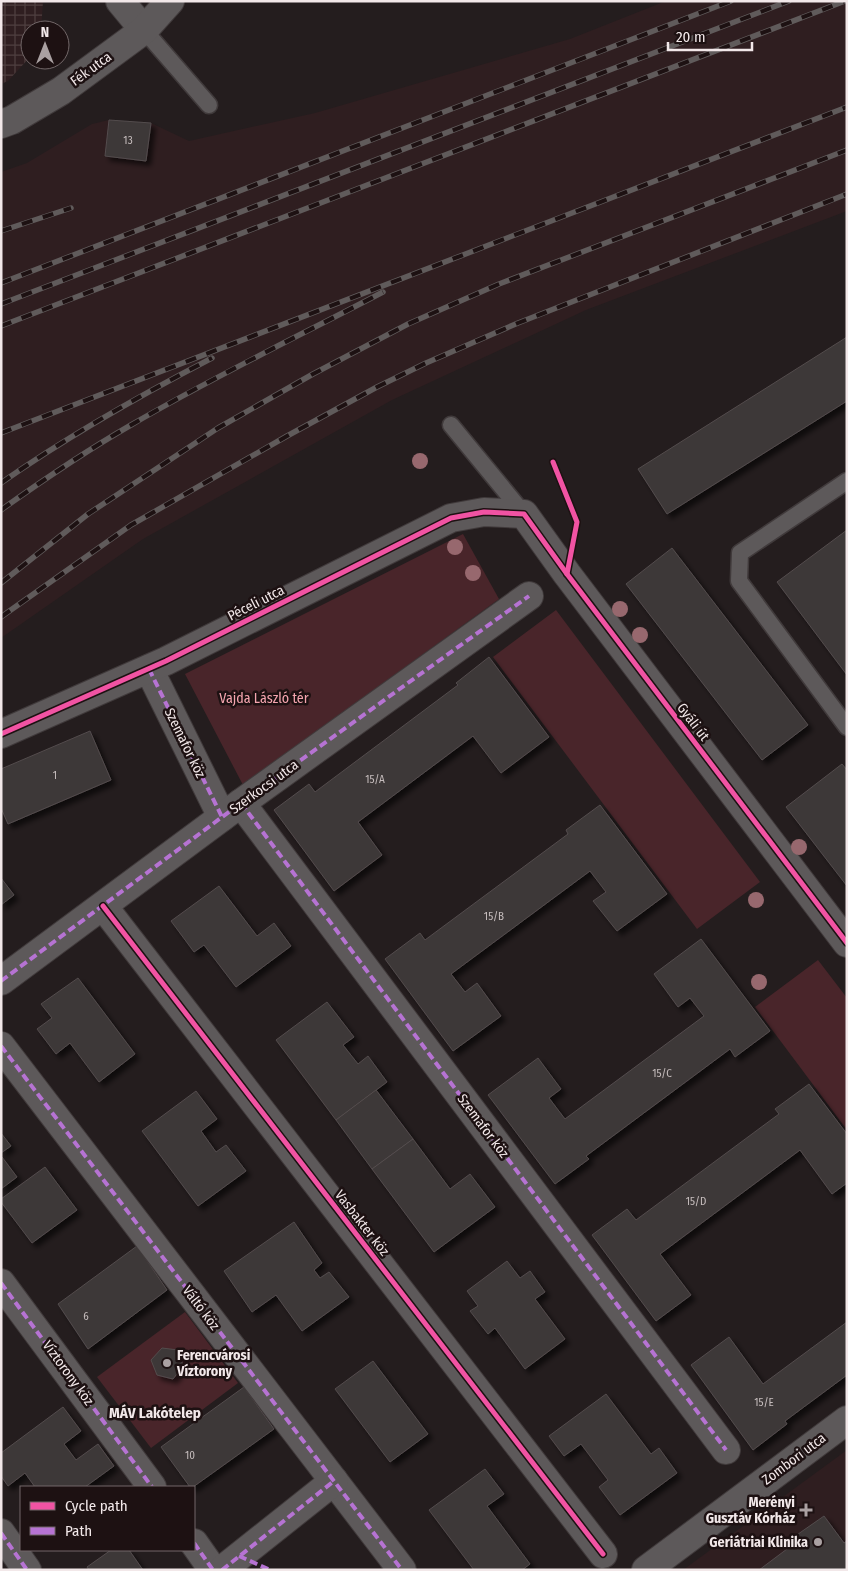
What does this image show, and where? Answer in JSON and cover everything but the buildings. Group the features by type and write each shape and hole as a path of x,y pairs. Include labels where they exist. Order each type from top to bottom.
{"street":[{"path":"120,1 144,30"},
{"name":"Fék utca","path":"1,124 12,120 61,91 144,30 170,1"},
{"name":"Péceli utca","path":"1,734 149,669 451,518 484,512 524,514"},
{"name":"Gyáli út","path":"524,514 573,582 847,943"},
{"name":"Szerkocsi utca","path":"1,981 231,810 529,596"},
{"name":"Szemafor köz","path":"149,669 231,810 726,1450"},
{"name":"Vasbakter köz","path":"103,906 603,1554"},
{"name":"Váltó köz","path":"1,1046 402,1570"},
{"name":"Víztorony köz","path":"1,1283 151,1486"},
{"name":"Zombori utca","path":"646,1570 847,1420"},
{"path":"222,1570 334,1481"},
{"path":"1,1533 27,1570"},
{"path":"195,1544 213,1570"}],"lane":[{"path":"144,30 209,105"},
{"path":"451,426 524,514"},
{"path":"847,481 740,553 739,581 847,727"}],"shaded area":[{"path":"1,1 43,1 42,20 20,20 20,68 8,81 1,84"},
{"path":"666,1 847,1 847,211 586,310 392,400 143,539 1,638 1,172 27,163 92,124 109,120 105,156 146,161 151,123 189,141 315,113 570,39"},
{"name":"Merényi Gusztáv Kórház","path":"847,1450 847,1570 683,1570"}],"green space":[{"name":"Vajda László tér","path":"463,534 499,599 243,785 185,674"},
{"path":"556,610 760,882 697,929 493,657"},
{"path":"818,960 847,998 847,1130 755,1007"},
{"path":"185,1312 238,1383 151,1448 97,1377"}],"railway":[{"path":"1,283 731,1"},
{"path":"1,304 789,1"},
{"path":"1,326 845,1"},
{"path":"1,433 847,107"},
{"path":"1,583 88,514 218,428 313,374 408,324 499,284 847,150"},
{"path":"1,617 131,525 377,387 426,363 518,323 847,194"},
{"path":"1,231 71,208"},
{"path":"1,510 81,455 162,407 383,292"},
{"path":"1,483 104,417 212,358"}],"marked path":[{"path":"1,981 241,803 529,596"},
{"path":"149,669 222,817"},
{"path":"241,803 726,1450"},
{"path":"1,1046 402,1570"},
{"path":"1,1283 151,1486"},
{"path":"222,1570 334,1481"},
{"path":"1,1533 27,1570"},
{"path":"195,1544 213,1570"},
{"path":"239,1556 270,1570"}],"cycle path":[{"path":"553,462 577,522 567,574"},
{"path":"1,734 166,661 451,518 484,512 524,514 567,574 847,943"},
{"path":"103,906 603,1554"}],"place":[{"name":"Ferencvárosi Víztorony","path":"167,1363"},
{"name":"Merényi Gusztáv Kórház","path":"806,1510"},
{"name":"Geriátriai Klinika","path":"818,1542"}],"district":[{"name":"MÁV Lakótelep","path":"155,1413"}]}
